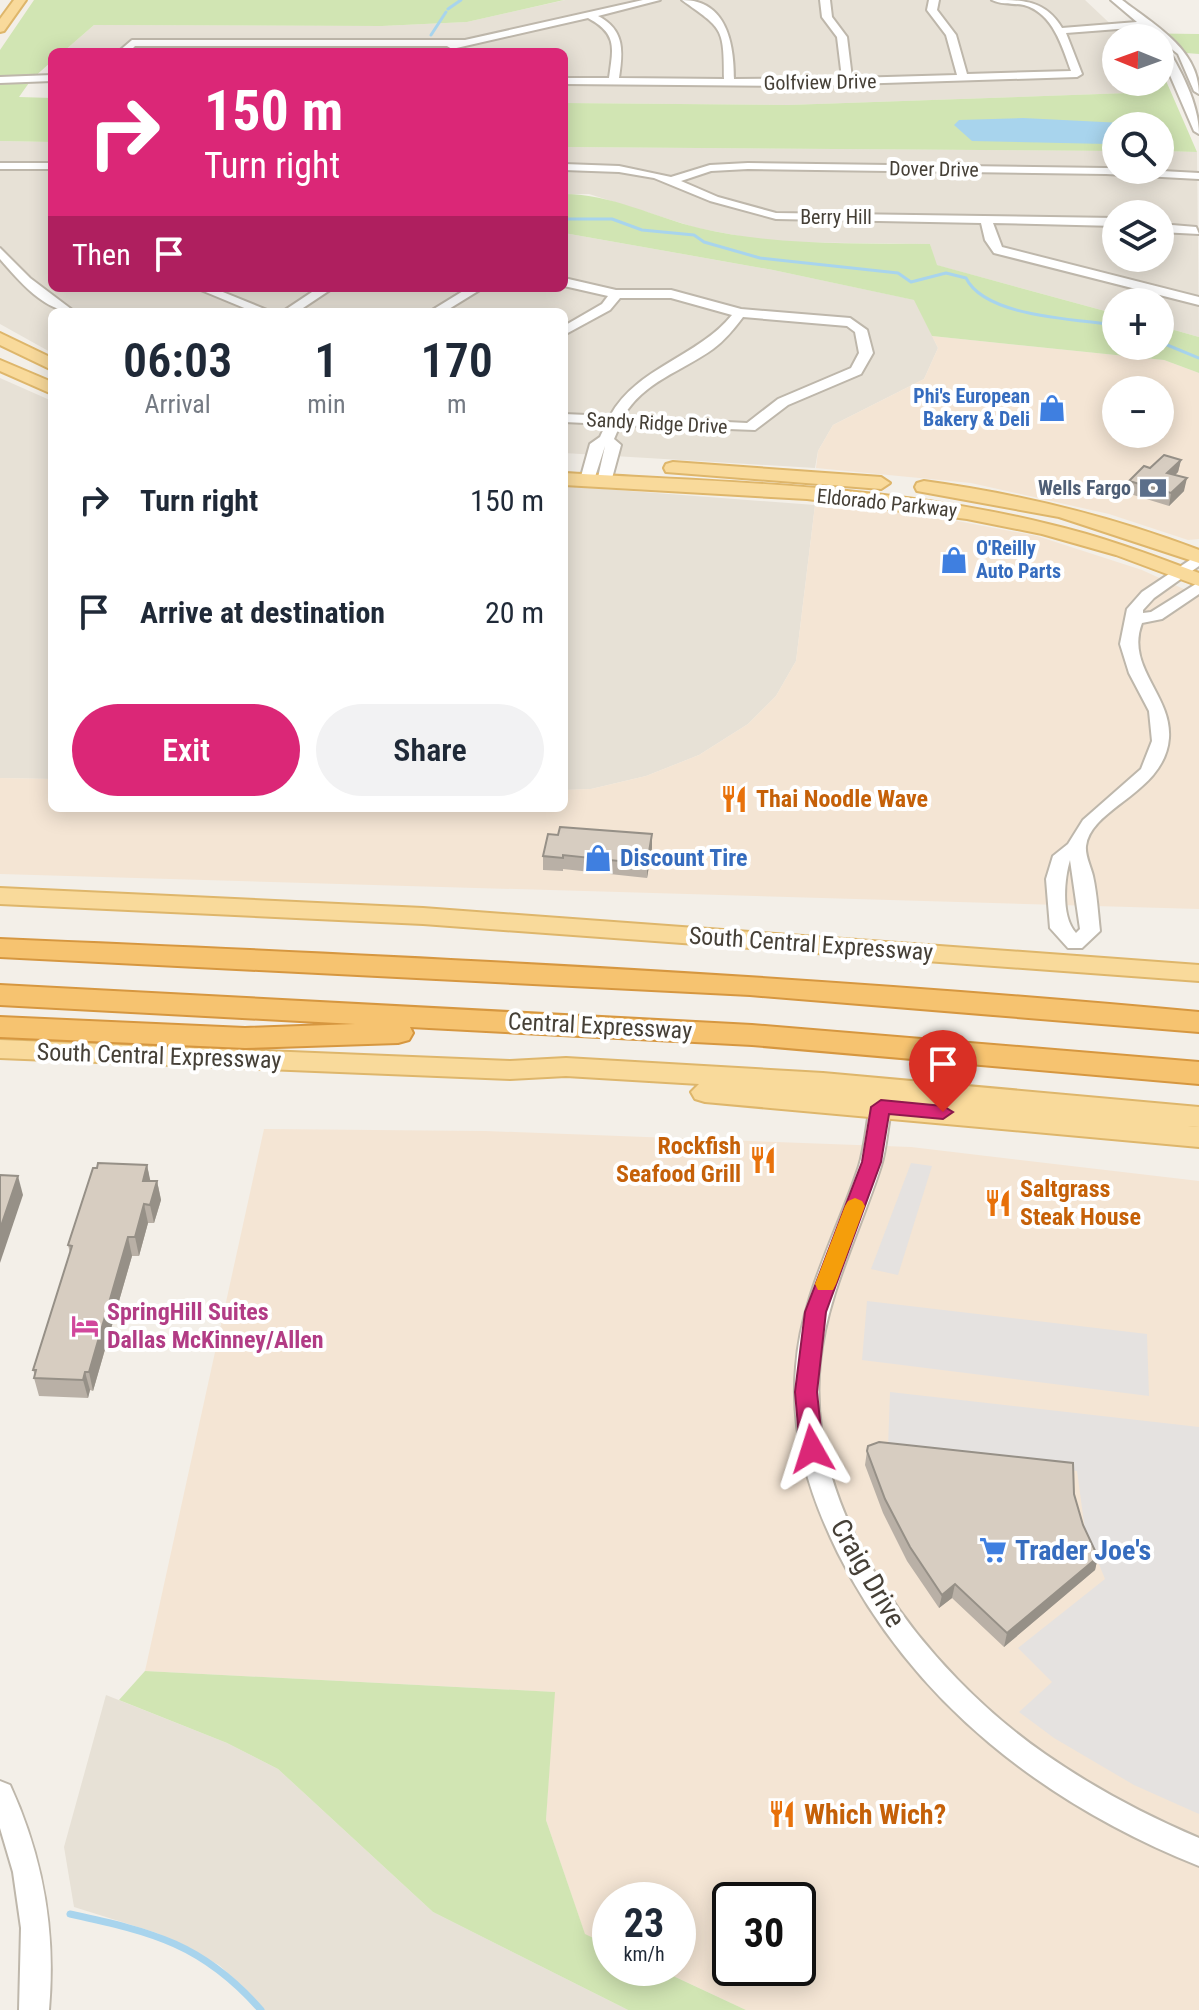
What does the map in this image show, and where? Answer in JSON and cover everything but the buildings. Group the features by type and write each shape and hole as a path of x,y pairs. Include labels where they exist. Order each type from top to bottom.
{"highway":[{"name":"Central Expressway","path":"0,948 694,981 1199,1022"},
{"name":"Central Expressway","path":"0,995 752,1035 1199,1073"},
{"path":"0,1027 245,1038 381,1033 584,1041 752,1035"}],"main road":[{"path":"0,8 6,0"},
{"path":"0,28 20,0"},
{"path":"0,338 48,363"},
{"path":"0,365 48,387"},
{"name":"Eldorado Parkway","path":"568,462 598,472 987,495 1092,519 1199,558"},
{"name":"Eldorado Parkway","path":"568,478 598,472"},
{"name":"Eldorado Parkway","path":"838,488 862,499 957,509 1044,526 1104,544 1190,577"},
{"path":"862,499 911,498 973,506 983,503 987,495"},
{"name":"South Central Expressway","path":"0,896 423,916 1199,973"},
{"name":"South Central Expressway","path":"423,916 474,913 662,919 1075,944 1199,956"},
{"name":"South Central Expressway","path":"0,1049 510,1070 566,1067 823,1082 1199,1117"},
{"name":"South Central Expressway","path":"510,1070 570,1081 1199,1137"}],"street":[{"path":"127,48 132,43 241,48 354,48 413,44 444,47 655,0"},
{"path":"687,0 715,17 726,33 729,83"},
{"path":"825,0 827,17 842,37 847,81"},
{"path":"934,0 932,10 951,35 963,78"},
{"path":"997,0 1030,4 1058,29 1136,23"},
{"path":"1116,0 1136,23"},
{"path":"1103,1 1182,53 1196,75 1199,91"},
{"path":"589,15 613,29 619,39 614,81"},
{"name":"Golfview Drive","path":"568,81 729,83 1077,74 1058,29"},
{"path":"486,39 498,46"},
{"path":"1174,71 1199,131"},
{"path":"0,78 48,78"},
{"path":"0,166 48,166"},
{"name":"Dover Drive","path":"670,181 710,168 748,166 1106,171 1199,176"},
{"name":"Berry Hill","path":"568,167 619,169 670,181 714,199 776,216 1102,222"},
{"path":"986,218 991,240 998,250 1199,301"},
{"path":"1174,229 1196,231"},
{"path":"0,252 26,281 63,308"},
{"path":"568,283 616,294 671,294 740,313 717,342 669,367 638,388 616,412 606,440 614,445 598,472"},
{"path":"213,292 255,308"},
{"path":"294,308 320,292"},
{"path":"442,308 470,292"},
{"path":"568,329 606,307 616,294"},
{"name":"Sandy Ridge Drive","path":"568,418 750,427 783,402 856,371 866,353 861,330 850,322 740,313"},
{"path":"1077,847 1084,874 1090,931 1075,944 1060,928 1055,879 1062,856 1077,847 1084,830 1143,778 1155,760 1161,723 1157,706 1131,657 1128,640 1137,619 1135,609 1148,595 1190,577 1199,558"},
{"path":"1137,619 1156,616 1199,587"},
{"name":"Craig Drive","path":"881,1107 872,1162 815,1312 806,1392 812,1449 827,1500 847,1546 875,1597 913,1650 960,1701 1032,1761 1101,1806 1199,1852"},
{"path":"0,1794 21,1850 29,1888 36,1954 34,2010"}],"shaded area":[{"path":"565,0 1085,0 1110,24 1102,24 1102,94 788,105 568,103 568,48 68,48 94,25 382,26 467,22"},
{"path":"0,141 48,142 48,292 568,292 568,234 773,270 915,300 938,348 924,379 833,425 818,451 815,468 568,453 568,308 48,308 48,351 0,324"},
{"path":"568,147 1102,151 1102,184 1174,184 1174,151 1197,152 1199,337 1174,330 1174,288 1102,288 1102,310 936,265 930,244 772,242 697,228 589,194 568,194"},
{"path":"932,336 1102,354 1102,360 1164,360 1199,373 1199,539 1188,540 1109,514 971,483 816,468 818,451 833,425 924,379 938,348"},
{"path":"0,378 48,399 48,779 0,778"},
{"path":"568,486 815,505 796,661 776,696 748,724 699,755 646,776 591,789 568,790"},
{"path":"815,505 920,514 1037,536 1142,570 1199,596 1199,909 0,874 0,778 48,779 48,812 568,812 568,790 591,789 646,776 699,755 748,724 776,696 796,661"},
{"path":"264,1129 485,1131 911,1147 1199,1181 1199,2010 746,2010 695,1986 696,1882 592,1882 592,1938 585,1935 546,1820 554,1692 145,1671"},
{"path":"911,1163 932,1166 898,1275 871,1269"},
{"path":"867,1301 1147,1334 1149,1396 862,1360"},
{"path":"890,1392 1199,1427 1199,1814 1134,1785 1054,1738 1019,1712 1052,1682 1018,1648 1105,1579 1085,1530 1077,1471 888,1448"},
{"path":"106,1695 227,1743 278,1769 433,1912 628,2010 261,2010 243,1987 219,1965 157,1933 74,1907 64,1847"}],"green space":[{"path":"34,0 564,0 467,22 382,26 94,25 68,48 48,48 48,65 31,80 19,97 48,98 48,142 0,141 0,50"},
{"path":"1174,34 1199,34 1199,54 1174,52"},
{"path":"1102,94 1173,96 1197,152 1174,151 1174,112 1102,112 1102,151 568,147 568,103 788,105"},
{"path":"568,194 599,198 699,228 757,238 930,244 937,265 1102,310 1102,354 932,336 914,300 773,270 568,234"},
{"path":"1174,330 1199,337 1199,373 1164,360 1174,360"},
{"path":"145,1671 555,1692 546,1820 585,1934 592,1937 592,1986 695,1986 746,2010 628,2010 433,1912 278,1769 227,1743 119,1700"}],"water":[{"path":"1023,118 1102,122 1102,144 972,141 954,125 959,120"}],"waterway":[{"path":"448,9 461,0"},
{"path":"431,35 446,12"},
{"path":"568,219 612,219 642,230 694,235 704,242 760,258 898,273 911,282 946,273 966,278 976,291 1011,308 1102,323"},
{"path":"1174,348 1199,358"},
{"path":"70,1914 152,1935 197,1955 240,1988 261,2010"}],"slow traffic":[{"path":"826,1284 855,1206"}],"place":[{"name":"Phi's European Bakery & Deli","path":"1052,408"},
{"name":"Wells Fargo","path":"1153,488"},
{"name":"O'Reilly Auto Parts","path":"954,560"},
{"name":"Thai Noodle Wave","path":"734,799"},
{"name":"Discount Tire","path":"598,858"},
{"name":"Rockfish Seafood Grill","path":"763,1160"},
{"name":"Saltgrass Steak House","path":"998,1203"},
{"name":"SpringHill Suites Dallas McKinney/Allen","path":"85,1326"},
{"name":"Trader Joe's","path":"993,1550"},
{"name":"Which Wich?","path":"782,1814"}],"route":[{"path":"812,1449 806,1392 815,1312 872,1162 881,1107 943,1112"}]}
